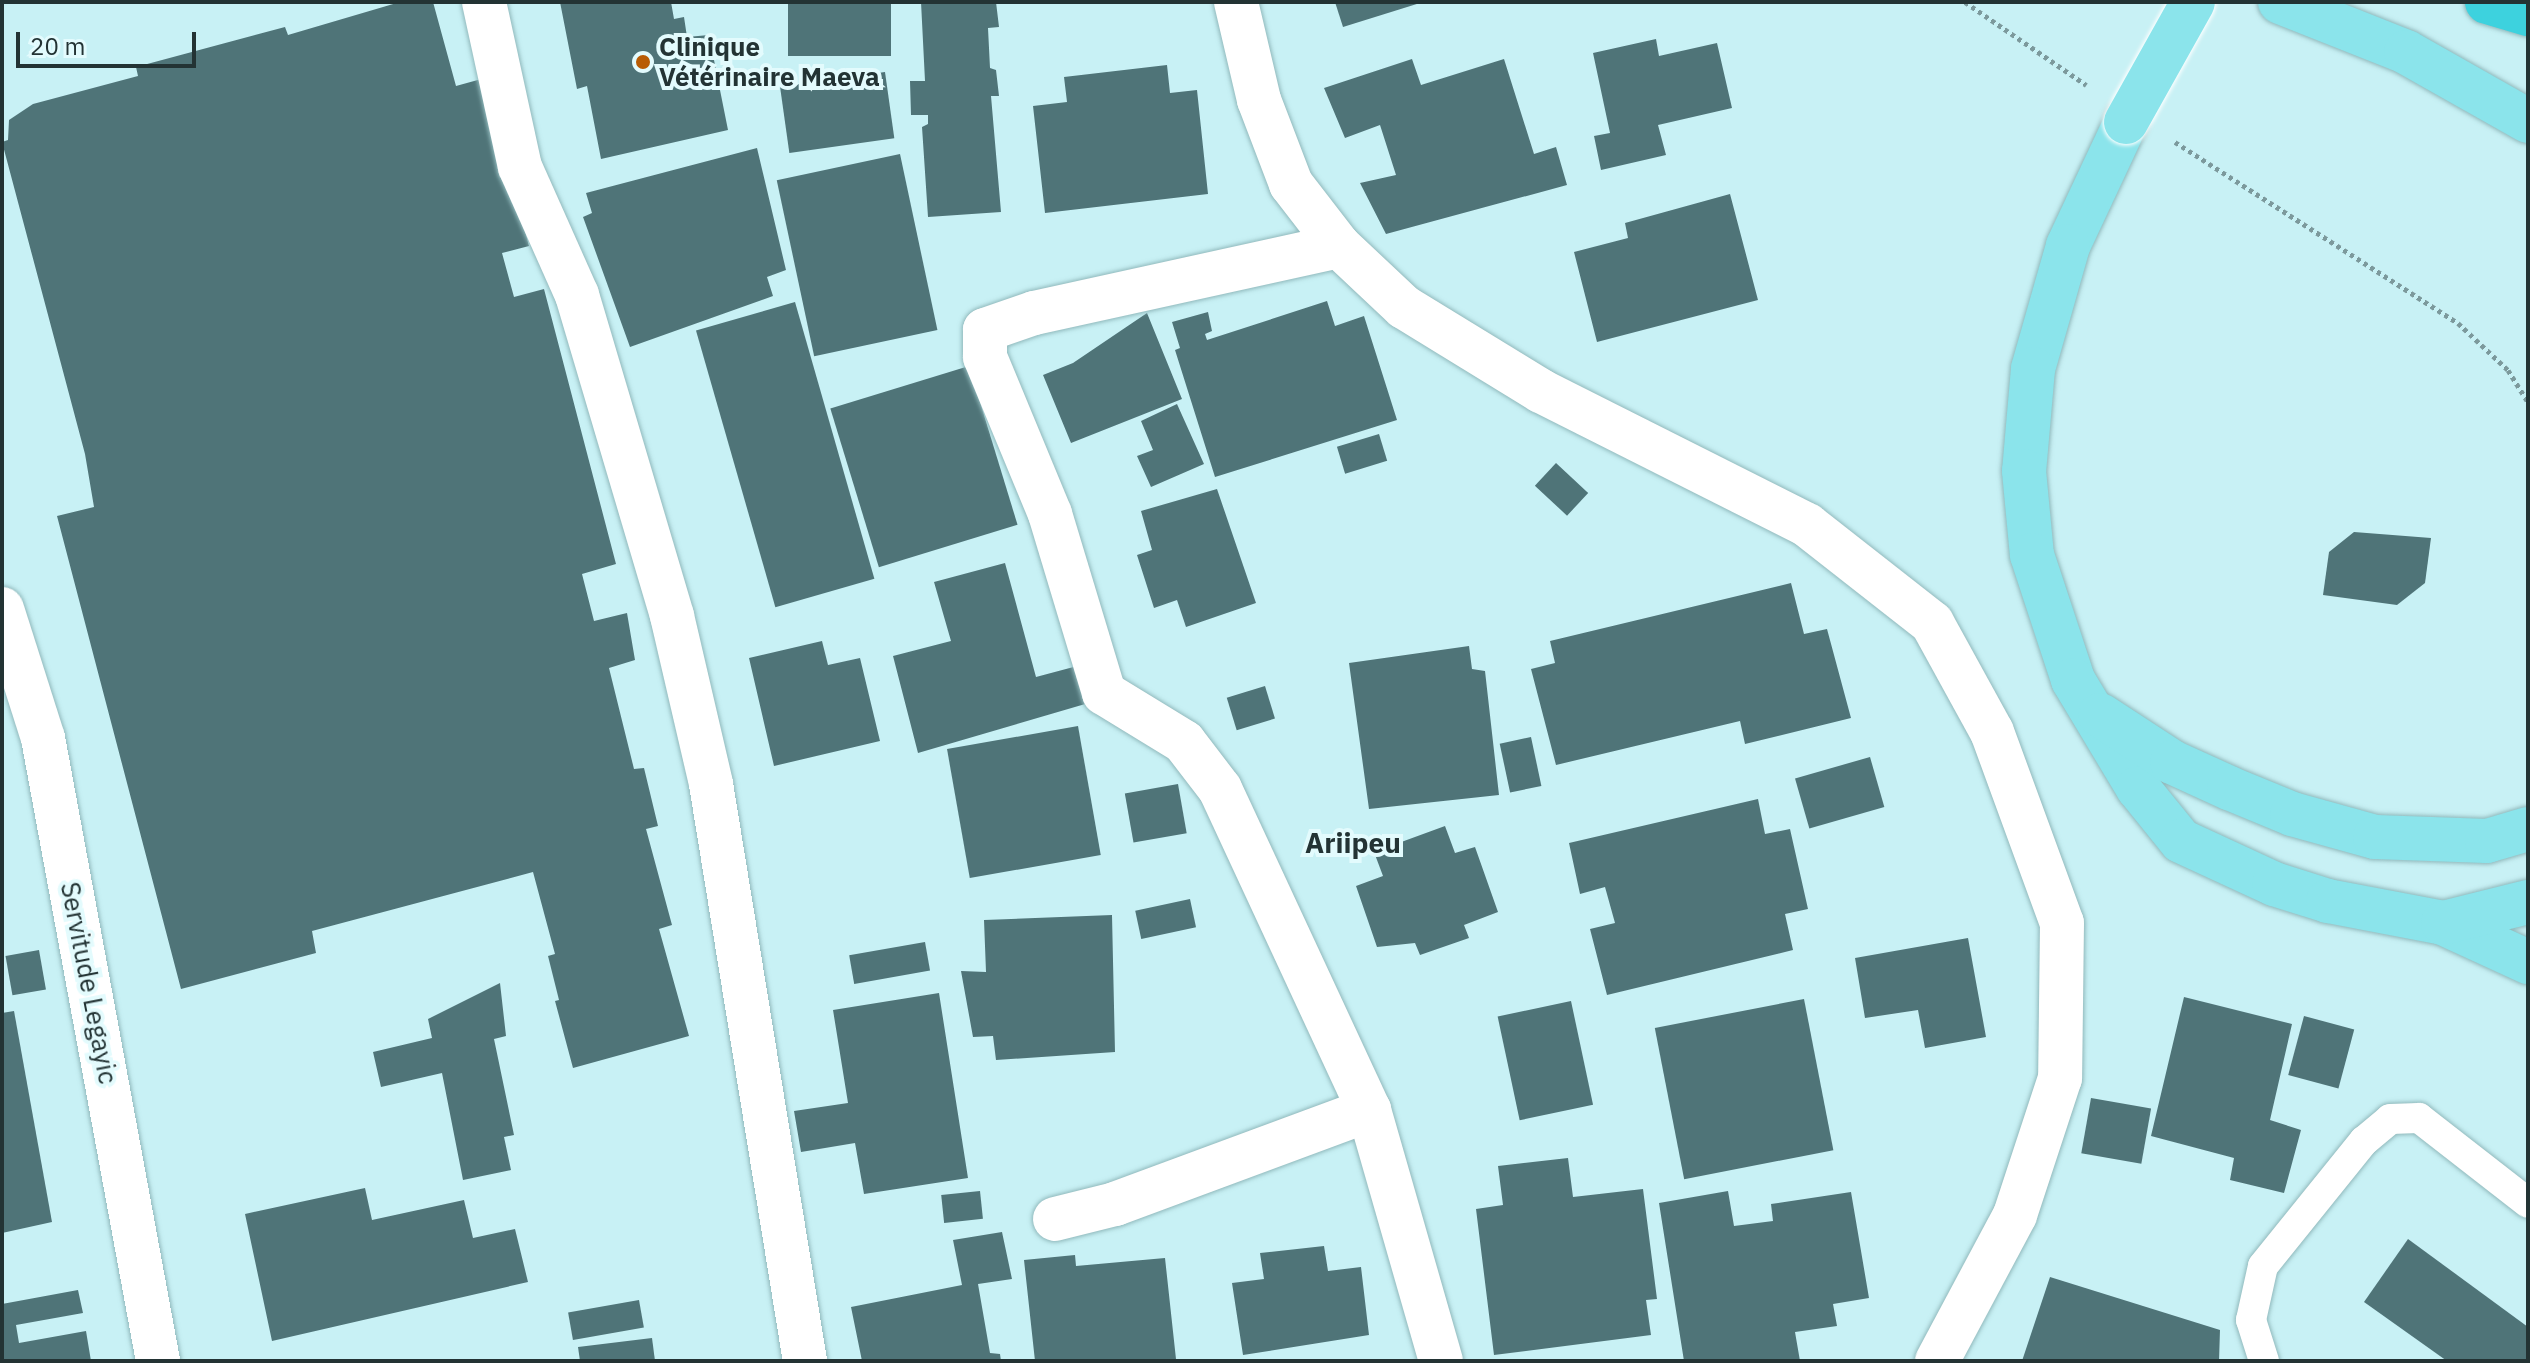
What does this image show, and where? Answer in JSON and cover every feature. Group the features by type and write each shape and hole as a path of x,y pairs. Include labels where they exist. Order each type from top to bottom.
{"highway":[{"path":"2487,2 2528,14"}],"main road":[{"path":"2193,2 2130,117 2068,246 2033,369 2024,471 2032,555 2051,626 2091,709 2138,788 2181,841 2274,884 2328,901 2443,923 2528,962"},
{"path":"2280,2 2406,52 2528,121"},
{"path":"2091,709 2172,762 2292,814 2375,837 2487,841 2528,829"},
{"path":"2443,923 2528,902"}],"street":[{"path":"484,2 520,167 577,295 676,631 711,784 805,1361"},
{"path":"1236,2 1259,100 1291,184 1339,246 1404,307 1541,391 1807,525 1932,623 1992,732 2062,923 2060,1078 2015,1215 1937,1361"},
{"path":"1339,246 1034,313 985,330 985,357 1050,514 1104,693 1184,742 1220,789 1369,1110 1441,1361"},
{"name":"Servitude Legayic","path":"2,609 43,738 158,1361"},
{"path":"1055,1219 1115,1204 1369,1110"}],"lane":[{"path":"2264,1361 2251,1320 2263,1266 2364,1141 2390,1119 2419,1118 2528,1203"}],"path":[{"path":"1965,2 2130,117 2458,323 2508,370 2528,402"}],"building":[{"path":"400,2 433,2 456,86 485,78 529,246 502,253 514,297 544,289 616,564 582,574 594,621 627,613 635,660 609,668 634,769 644,768 658,826 646,829 672,925 659,929 689,1036 573,1068 555,1001 559,1000 548,956 555,954 533,872 312,931 316,953 181,989 57,516 94,507 85,454 2,142 8,140 9,120 33,104 138,76 136,67 285,27 288,35"},
{"name":"Clinique Vétérinaire Maeva","path":"560,2 671,2 674,19 684,17 687,37 709,35 728,130 601,159 587,86 577,89"},
{"path":"788,2 891,2 891,56 788,56"},
{"path":"921,2 996,2 999,27 988,28 990,68 996,70 999,96 991,96 1001,212 928,217 922,127 928,124 928,115 911,115 910,81 925,81"},
{"path":"1335,2 1420,2 1420,3 1343,27"},
{"path":"1656,39 1659,56 1717,43 1732,108 1658,125 1666,155 1601,170 1594,136 1610,133 1593,53"},
{"path":"1412,59 1421,85 1504,59 1534,154 1556,147 1567,185 1386,234 1360,183 1396,175 1380,125 1345,138 1324,88"},
{"path":"1167,65 1170,93 1197,90 1208,194 1045,213 1033,106 1067,102 1064,77"},
{"path":"885,72 894,138 789,153 780,87"},
{"path":"757,148 786,270 767,277 773,296 630,347 583,217 592,213 586,193"},
{"path":"900,154 937,330 814,356 777,180"},
{"path":"1730,194 1758,300 1597,342 1574,252 1628,238 1625,223"},
{"path":"1327,301 1335,326 1364,316 1397,420 1215,477 1175,350 1180,348 1172,322 1208,312 1212,331 1205,334 1207,340"},
{"path":"795,302 874,579 775,607 696,330"},
{"path":"1147,313 1182,399 1071,443 1043,375 1073,363"},
{"path":"969,366 1018,525 879,567 830,408"},
{"path":"1177,404 1204,464 1151,487 1137,456 1153,450 1141,421"},
{"path":"1379,434 1387,461 1345,474 1337,447"},
{"path":"1556,463 1588,493 1567,516 1535,486"},
{"path":"1217,489 1256,603 1186,627 1177,600 1154,608 1137,555 1152,550 1141,511"},
{"path":"2354,532 2431,538 2425,583 2397,605 2323,595 2329,552"},
{"path":"1005,563 1036,677 1081,665 1092,702 918,753 893,656 951,641 934,582"},
{"path":"1791,583 1804,634 1827,629 1851,718 1745,744 1740,721 1556,765 1531,669 1555,663 1550,641"},
{"path":"822,641 828,665 860,658 880,741 774,766 749,658"},
{"path":"1469,646 1472,669 1485,671 1499,795 1369,809 1349,663"},
{"path":"1265,686 1275,719 1237,730 1227,698"},
{"path":"1078,726 1101,855 970,878 947,749"},
{"path":"1531,737 1541,786 1510,793 1500,744"},
{"path":"1870,757 1884,807 1809,828 1795,778"},
{"path":"1178,784 1187,833 1134,843 1125,793"},
{"path":"1758,799 1765,834 1790,829 1808,909 1785,914 1793,950 1607,995 1590,929 1615,923 1605,887 1580,894 1569,843"},
{"path":"1445,826 1455,853 1475,847 1498,912 1464,925 1469,938 1420,955 1415,943 1377,947 1356,886 1383,876 1374,852"},
{"path":"1190,899 1196,927 1141,939 1135,911"},
{"path":"1112,915 1115,1052 996,1060 993,1036 973,1037 961,971 986,972 984,920"},
{"path":"1968,938 1986,1037 1925,1048 1918,1010 1865,1018 1855,958"},
{"path":"925,942 930,971 854,984 849,955"},
{"path":"39,950 46,989 12,995 6,956"},
{"path":"500,983 506,1036 494,1039 514,1135 504,1137 511,1170 463,1180 442,1073 381,1087 373,1052 432,1038 428,1019"},
{"path":"939,993 968,1178 864,1194 855,1143 801,1152 794,1111 848,1103 833,1010"},
{"path":"2184,997 2292,1024 2270,1120 2301,1130 2284,1193 2230,1180 2234,1158 2151,1136"},
{"path":"1804,999 1833,1150 1684,1179 1655,1028"},
{"path":"1571,1001 1593,1105 1520,1120 1498,1017"},
{"path":"14,1011 52,1222 2,1233 2,1013"},
{"path":"2304,1016 2354,1029 2338,1088 2288,1075"},
{"path":"2091,1098 2151,1109 2141,1164 2081,1153"},
{"path":"1568,1158 1573,1197 1643,1189 1657,1299 1646,1300 1651,1335 1494,1355 1476,1209 1503,1205 1498,1166"},
{"path":"365,1188 372,1220 464,1200 473,1238 515,1229 528,1282 272,1341 245,1214"},
{"path":"980,1191 983,1219 944,1223 941,1195"},
{"path":"1728,1191 1734,1226 1773,1221 1771,1204 1851,1192 1869,1298 1833,1304 1837,1326 1795,1332 1800,1361 1684,1361 1659,1203"},
{"path":"1002,1232 1012,1279 978,1284 990,1353 1000,1354 1001,1361 862,1361 851,1307 962,1285 953,1240"},
{"path":"2408,1239 2528,1327 2528,1361 2447,1361 2364,1302"},
{"path":"1324,1246 1328,1271 1361,1267 1369,1335 1243,1355 1232,1283 1264,1279 1260,1253"},
{"path":"1075,1255 1076,1266 1165,1258 1176,1359 1035,1361 1024,1260"},
{"path":"2050,1277 2220,1330 2219,1361 2022,1361"},
{"path":"78,1290 83,1313 16,1325 19,1343 86,1331 91,1361 2,1361 2,1304"},
{"path":"639,1300 644,1328 573,1340 568,1313"},
{"path":"652,1338 655,1361 580,1361 578,1347"}],"place":[{"name":"Clinique Vétérinaire Maeva","path":"643,62"}],"district":[{"name":"Ariipeu","path":"1353,843"}]}
